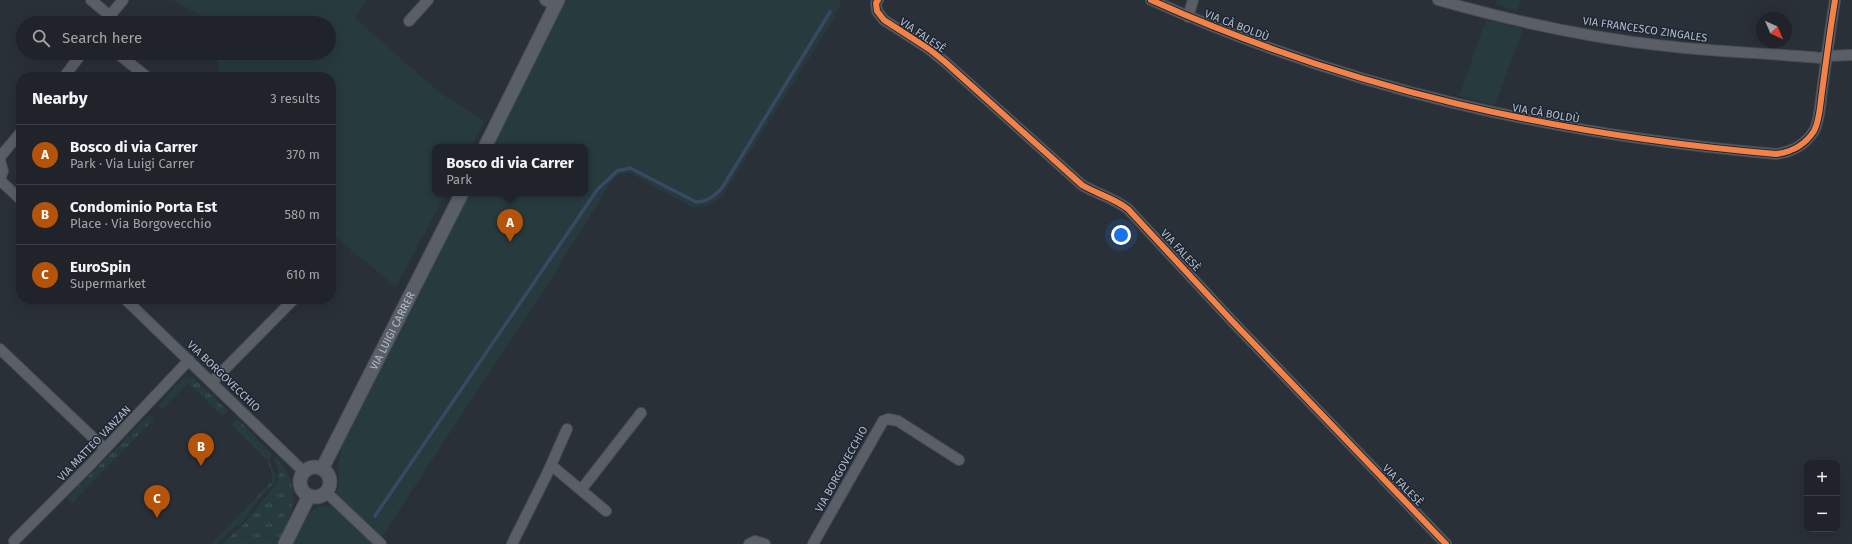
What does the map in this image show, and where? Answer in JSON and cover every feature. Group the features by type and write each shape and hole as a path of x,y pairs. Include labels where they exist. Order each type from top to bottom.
{"street":[{"path":"91,0 104,16"},
{"path":"110,16 123,0"},
{"path":"410,21 428,0"},
{"name":"VIA CÀ BOLDÙ","path":"1151,0 1188,17 1333,71 1494,114 1565,128 1696,147 1776,154 1789,151 1802,144 1815,129 1818,120 1834,0"},
{"path":"1188,17 1194,0"},
{"name":"VIA FRANCESCO ZINGALES","path":"1438,0 1521,21 1665,46 1820,58 1827,56 1852,55"},
{"name":"VIA FALESÈ","path":"874,1 877,11 884,20 944,60 1082,185 1092,191 1116,200 1128,209 1237,326 1446,544"},
{"path":"486,144 553,2"},
{"path":"68,72 77,60"},
{"path":"126,60 141,72"},
{"path":"0,157 16,138"},
{"path":"0,161 3,171 0,179 16,195"},
{"name":"VIA LUIGI CARRER","path":"322,469 460,196"},
{"name":"VIA BORGOVECCHIO","path":"130,304 304,472"},
{"path":"212,382 289,304"},
{"path":"0,349 105,449"},
{"name":"VIA MATTEO VANZAN","path":"14,541 105,449 189,360"},
{"path":"582,490 640,413"},
{"name":"VIA BORGOVECCHIO","path":"813,544 882,421 888,419 898,421 959,460"},
{"path":"512,544 551,465 567,428"},
{"path":"551,465 606,511"},
{"path":"314,468 322,469 329,479 329,486 326,492 318,496 309,496 303,490 301,477 304,472 314,468"},
{"path":"326,492 381,544"},
{"path":"285,544 309,496"},
{"path":"749,544 755,541 765,544"}],"green space":[{"path":"173,0 366,0 355,18 440,93 484,121 472,144 432,144 432,196 444,196 396,287 336,237 336,72 220,72 217,60 336,60 336,16 201,16"},
{"path":"565,0 842,0 833,20 722,197 709,205 694,208 630,173 619,174 611,182 553,276 377,544 292,544 310,512 319,506 329,507 339,486 338,471 341,448 468,196 588,196 588,144 494,144"},
{"path":"1497,0 1521,0 1517,11 1496,4"},
{"path":"1486,20 1523,29 1495,105 1459,96"},
{"path":"189,377 193,378 228,411 223,416 188,383 162,409 158,406 182,379"},
{"path":"150,414 154,419 72,503 67,498"},
{"path":"237,419 272,454 269,461 276,477 275,482 259,498 243,521 232,529 217,544 212,544 273,480 268,461 231,424"},
{"path":"276,457 290,479 293,489 292,510 278,544 222,544 246,522 277,483 279,472 275,461"}],"waterway":[{"path":"375,516 597,190 617,171 630,168 696,202 707,200 713,196 722,188 830,12"}],"cycle path":[{"path":"878,0 876,3 877,11 884,20 929,49 944,61 1082,185 1128,209 1232,321 1446,544"},
{"path":"1151,0 1226,32 1302,59 1379,83 1456,104 1535,121 1614,135 1694,146 1776,154 1793,150 1802,144 1814,131 1818,122 1835,0"}],"place":[{"name":"Bosco di via Carrer","path":"510,242"},
{"name":"Condominio Porta Est","path":"201,466"},
{"name":"EuroSpin","path":"157,518"}]}
